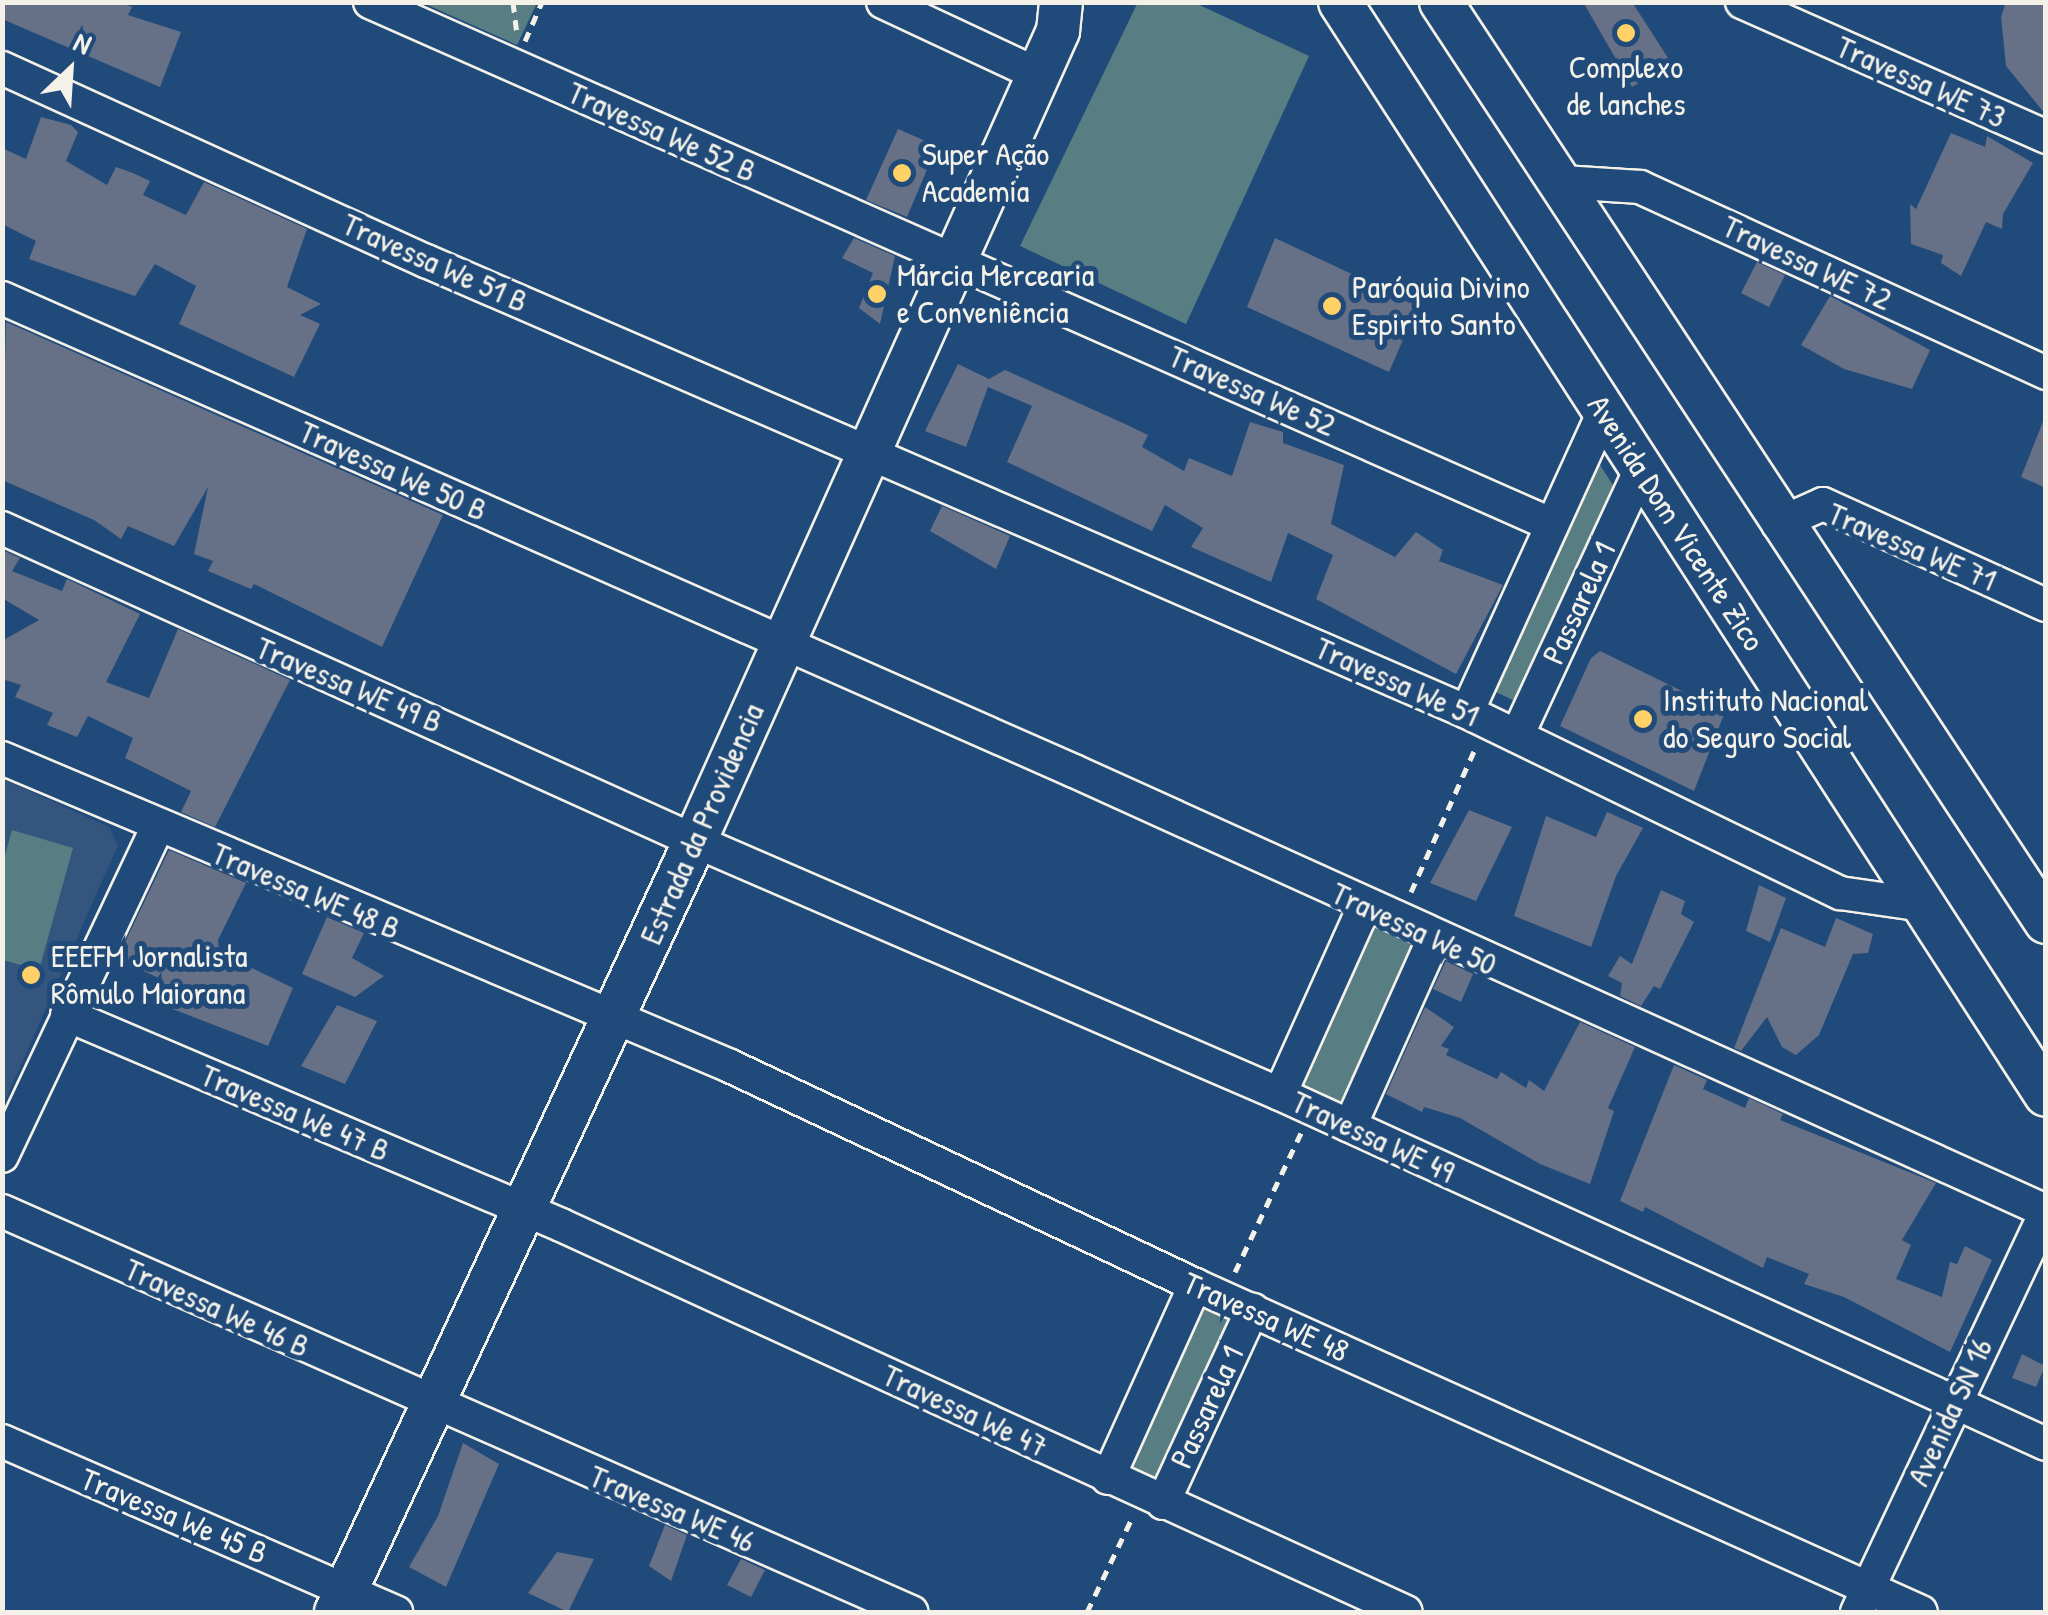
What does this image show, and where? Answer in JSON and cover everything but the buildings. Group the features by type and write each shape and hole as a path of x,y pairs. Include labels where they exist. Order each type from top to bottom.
{"main road":[{"name":"Estrada da Providencia","path":"342,1600 695,842 1059,17 1090,2"},
{"name":"Avenida Dom Vicente Zico","path":"1340,2 2046,1094"},
{"path":"1441,2 1563,182 1778,524 2046,922"}],"street":[{"name":"Travessa We 52 B","path":"370,2 954,260"},
{"path":"883,2 1037,74"},
{"name":"Travessa WE 73","path":"1742,2 2046,137"},
{"name":"Travessa We 51 B","path":"2,68 426,261 870,450"},
{"name":"Travessa WE 72","path":"1563,182 1640,187 2046,372"},
{"name":"Travessa We 52","path":"954,260 1548,523"},
{"name":"Travessa We 50 B","path":"2,298 783,644"},
{"path":"1490,724 1548,523 1604,411"},
{"name":"Travessa We 51","path":"870,450 1490,724 1840,893 1923,905"},
{"name":"Passarela 1","path":"1490,724 1641,469"},
{"name":"Travessa WE 71","path":"1778,524 1824,504 2046,606"},
{"name":"Travessa WE 49 B","path":"2,528 695,842"},
{"name":"Travessa We 50","path":"783,644 2046,1211"},
{"name":"Travessa WE 48 B","path":"2,758 612,1021"},
{"path":"2,1156 158,826"},
{"name":"Travessa WE 49","path":"695,842 1280,1094 2046,1444"},
{"path":"1280,1094 1364,907"},
{"path":"1350,1126 1434,938"},
{"name":"Travessa We 47 B","path":"67,1015 523,1211"},
{"name":"Travessa WE 48","path":"612,1021 730,1066 1862,1600 1921,1612"},
{"name":"Travessa We 46 B","path":"2,1211 432,1405"},
{"name":"Travessa We 47","path":"523,1211 1406,1612"},
{"name":"Avenida SN 16","path":"1862,1600 2046,1211"},
{"name":"Passarela 1","path":"1108,1478 1223,1298"},
{"name":"Passarela 1","path":"1153,1499 1223,1298"},
{"name":"Travessa WE 46","path":"432,1405 911,1612"},
{"name":"Travessa We 45 B","path":"2,1441 342,1600 396,1612"}],"path":[{"path":"513,2 522,47 542,2"},
{"path":"1397,922 1490,724"},
{"path":"1223,1298 1312,1109"},
{"path":"1087,1612 1153,1499"}],"shaded area":[{"name":"EEEFM Jornalista Rômulo Maiorana","path":"3,779 109,827 118,845 3,1106"}],"green space":[{"path":"1138,2 1195,3 1309,56 1186,324 1020,246"},
{"path":"423,3 537,3 517,45"},
{"path":"1595,457 1618,493 1519,703 1481,685"},
{"path":"12,830 73,848 39,970 3,960 3,863"},
{"path":"1374,926 1414,943 1339,1108 1299,1089"},
{"path":"1195,1285 1252,1310 1163,1503 1108,1478"}],"place":[{"name":"Complexo de lanches","path":"1626,33"},
{"name":"Super Ação Academia","path":"902,173"},
{"name":"Márcia Mercearia e Conveniência","path":"877,294"},
{"name":"Paróquia Divino Espirito Santo","path":"1332,306"},
{"name":"Instituto Nacional do Seguro Social","path":"1643,719"},
{"name":"EEEFM Jornalista Rômulo Maiorana","path":"31,975"}]}
